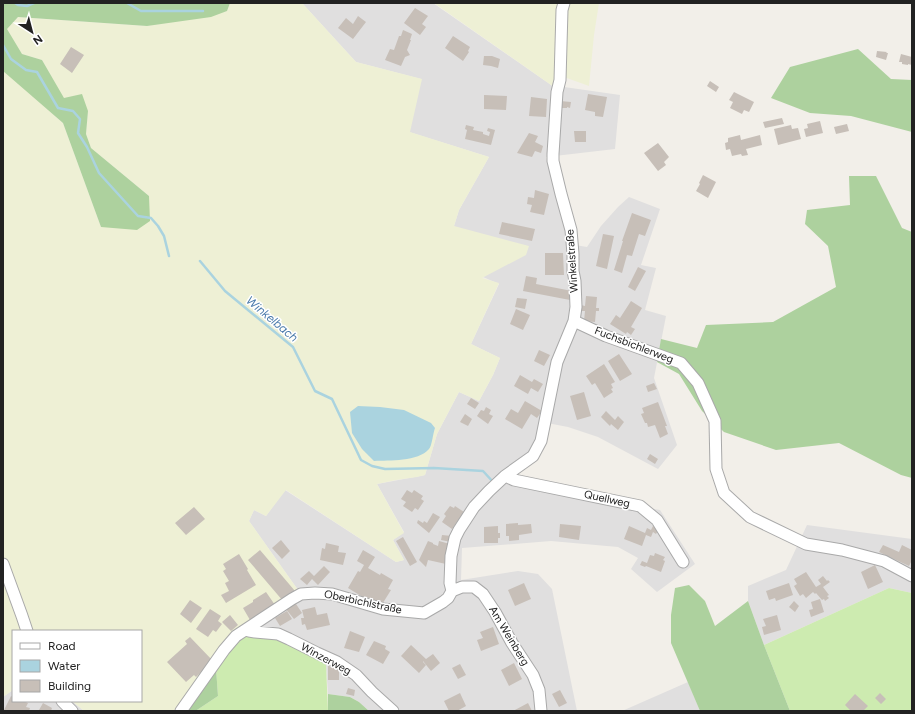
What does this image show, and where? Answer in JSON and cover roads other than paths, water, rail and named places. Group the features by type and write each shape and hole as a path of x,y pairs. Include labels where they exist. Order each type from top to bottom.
{"street":[{"name":"Winkelstraße","path":"505,476 533,456 541,441 557,362 574,321 576,307 573,271 574,254 571,230 553,154 557,92 560,80 562,10 564,3"},
{"name":"Fuchsbichlerweg","path":"574,321 606,336 681,364 698,383 715,421 716,469 724,493 750,517 806,544 842,550 884,561 912,576"},
{"name":"Quellweg","path":"505,476 514,480 640,506 657,520 683,562"},
{"path":"452,591 450,583 451,556 455,538 474,507 489,490 505,476"},
{"path":"3,564 27,630"},
{"name":"Am Weinberg","path":"452,591 462,587 474,587 483,594 535,678 541,711"},
{"name":"Oberbichlstraße","path":"181,711 230,642 236,636 301,594 332,594 383,609 424,613 443,602 448,598 452,591"},
{"name":"Winzerweg","path":"247,629 255,632 278,634 336,662 356,675 393,711"},
{"path":"63,702 72,711"}],"water":[{"path":"358,406 404,410 431,423 435,428 429,449 418,456 411,458 374,461 362,449 352,433 350,412"}],"waterway":[{"path":"15,3 18,5 27,6 34,3"},
{"path":"127,3 141,11 203,11"},
{"name":"Winkelbach","path":"3,45 11,59 26,70 37,72 58,108 73,111 80,119 78,133 87,147 99,173 138,216 151,218 158,226 164,236 169,256"},
{"name":"Winkelbach","path":"200,261 225,291 293,347 315,391 332,399 361,460 372,466 385,469 434,468 483,471 494,483"}]}
